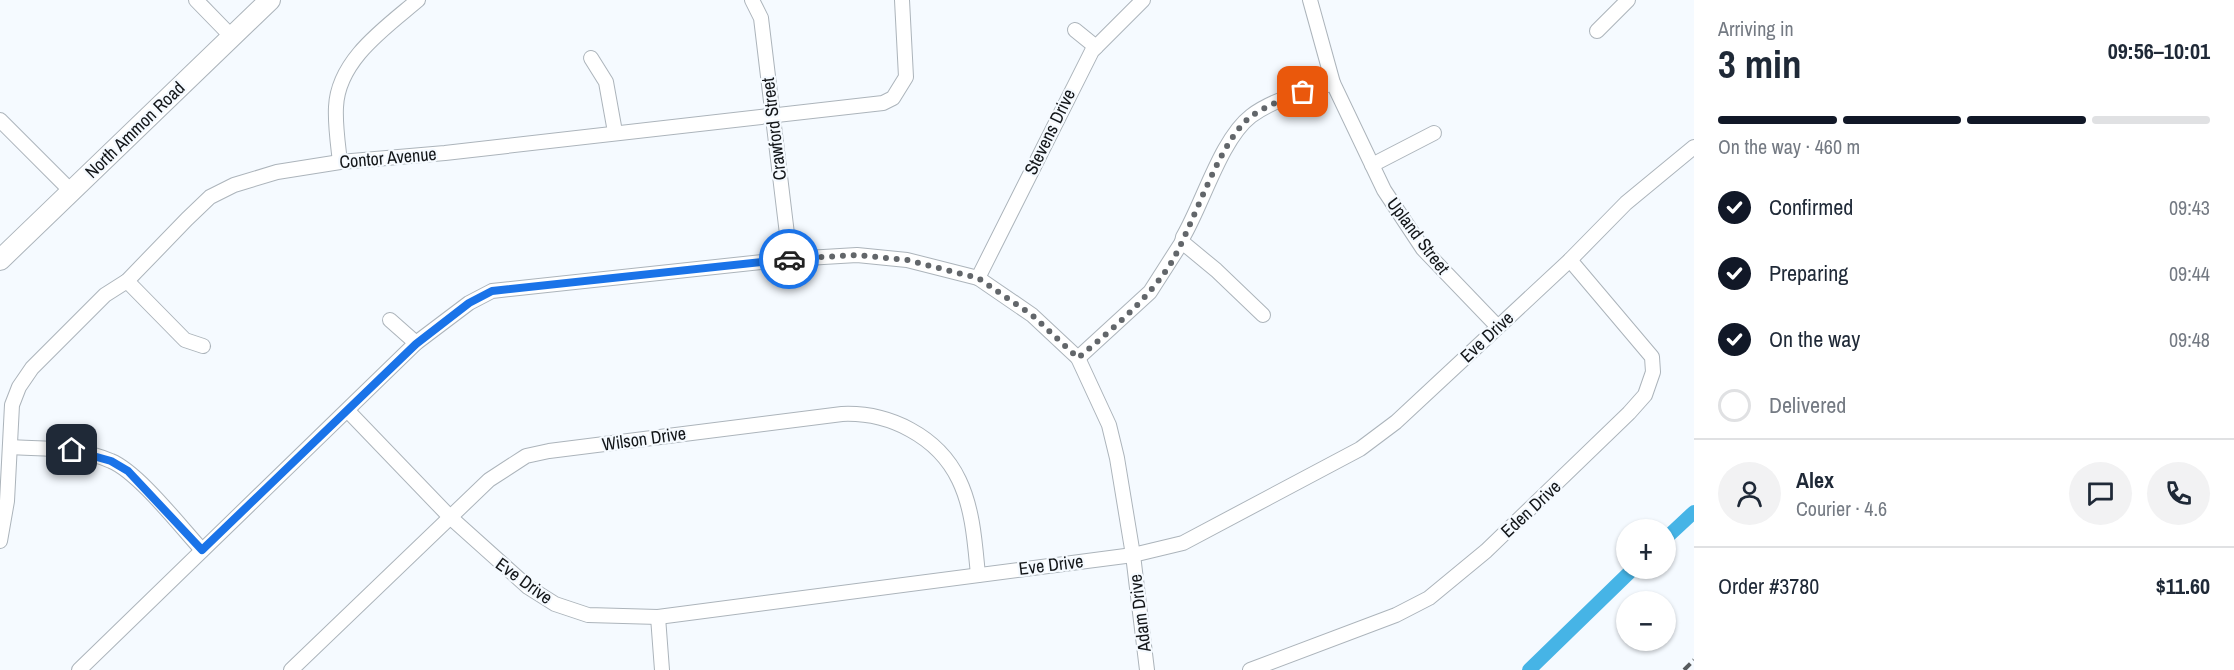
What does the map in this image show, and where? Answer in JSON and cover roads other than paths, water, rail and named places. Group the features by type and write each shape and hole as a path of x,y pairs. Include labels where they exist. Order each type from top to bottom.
{"main road":[{"name":"North Ammon Road","path":"0,260 270,0"}],"street":[{"path":"196,0 231,36"},
{"path":"340,162 336,107 345,72 382,30 417,0"},
{"name":"Crawford Street","path":"752,0 760,18 790,259"},
{"name":"Contor Avenue","path":"0,541 11,447 12,405 19,387 32,368 105,295 127,281 210,197 234,185 277,172 340,162 457,152 615,132 883,103 893,98 906,77 902,0"},
{"name":"Stevens Drive","path":"978,278 1076,79 1096,46 1143,0"},
{"name":"Upland Street","path":"1310,0 1333,83 1384,190 1423,249 1443,273 1497,326"},
{"path":"1597,31 1629,0"},
{"path":"1075,30 1096,46"},
{"path":"591,58 606,82 615,132"},
{"path":"79,670 416,344 469,303 492,291 790,259 857,255 907,260 978,278 1032,315 1078,358 1150,292 1182,242 1218,162 1247,120 1285,98 1333,83"},
{"path":"0,120 71,191"},
{"path":"1372,165 1434,133"},
{"name":"Eve Drive","path":"348,411 450,518 519,580 555,604 588,615 658,617 1133,555 1183,543 1359,449 1396,422 1570,260 1626,203 1694,147"},
{"path":"1182,242 1216,270 1263,315"},
{"name":"Eden Drive","path":"1250,670 1396,615 1429,598 1486,551 1562,480 1645,395 1653,372 1652,357 1570,260"},
{"path":"127,281 185,340 203,346"},
{"path":"390,320 416,344"},
{"name":"Adam Drive","path":"1078,358 1109,425 1117,458 1133,555 1147,670"},
{"name":"Wilson Drive","path":"291,670 489,480 526,456 549,451 733,427 861,414 904,426 942,455 959,480 969,511 978,575"},
{"path":"11,447 72,450 111,461 128,471 202,550"},
{"path":"658,617 662,670"}],"waterway":[{"path":"1676,529 1694,512"},
{"path":"1529,670 1623,579"}],"railway":[{"path":"1684,670 1694,660"}]}
